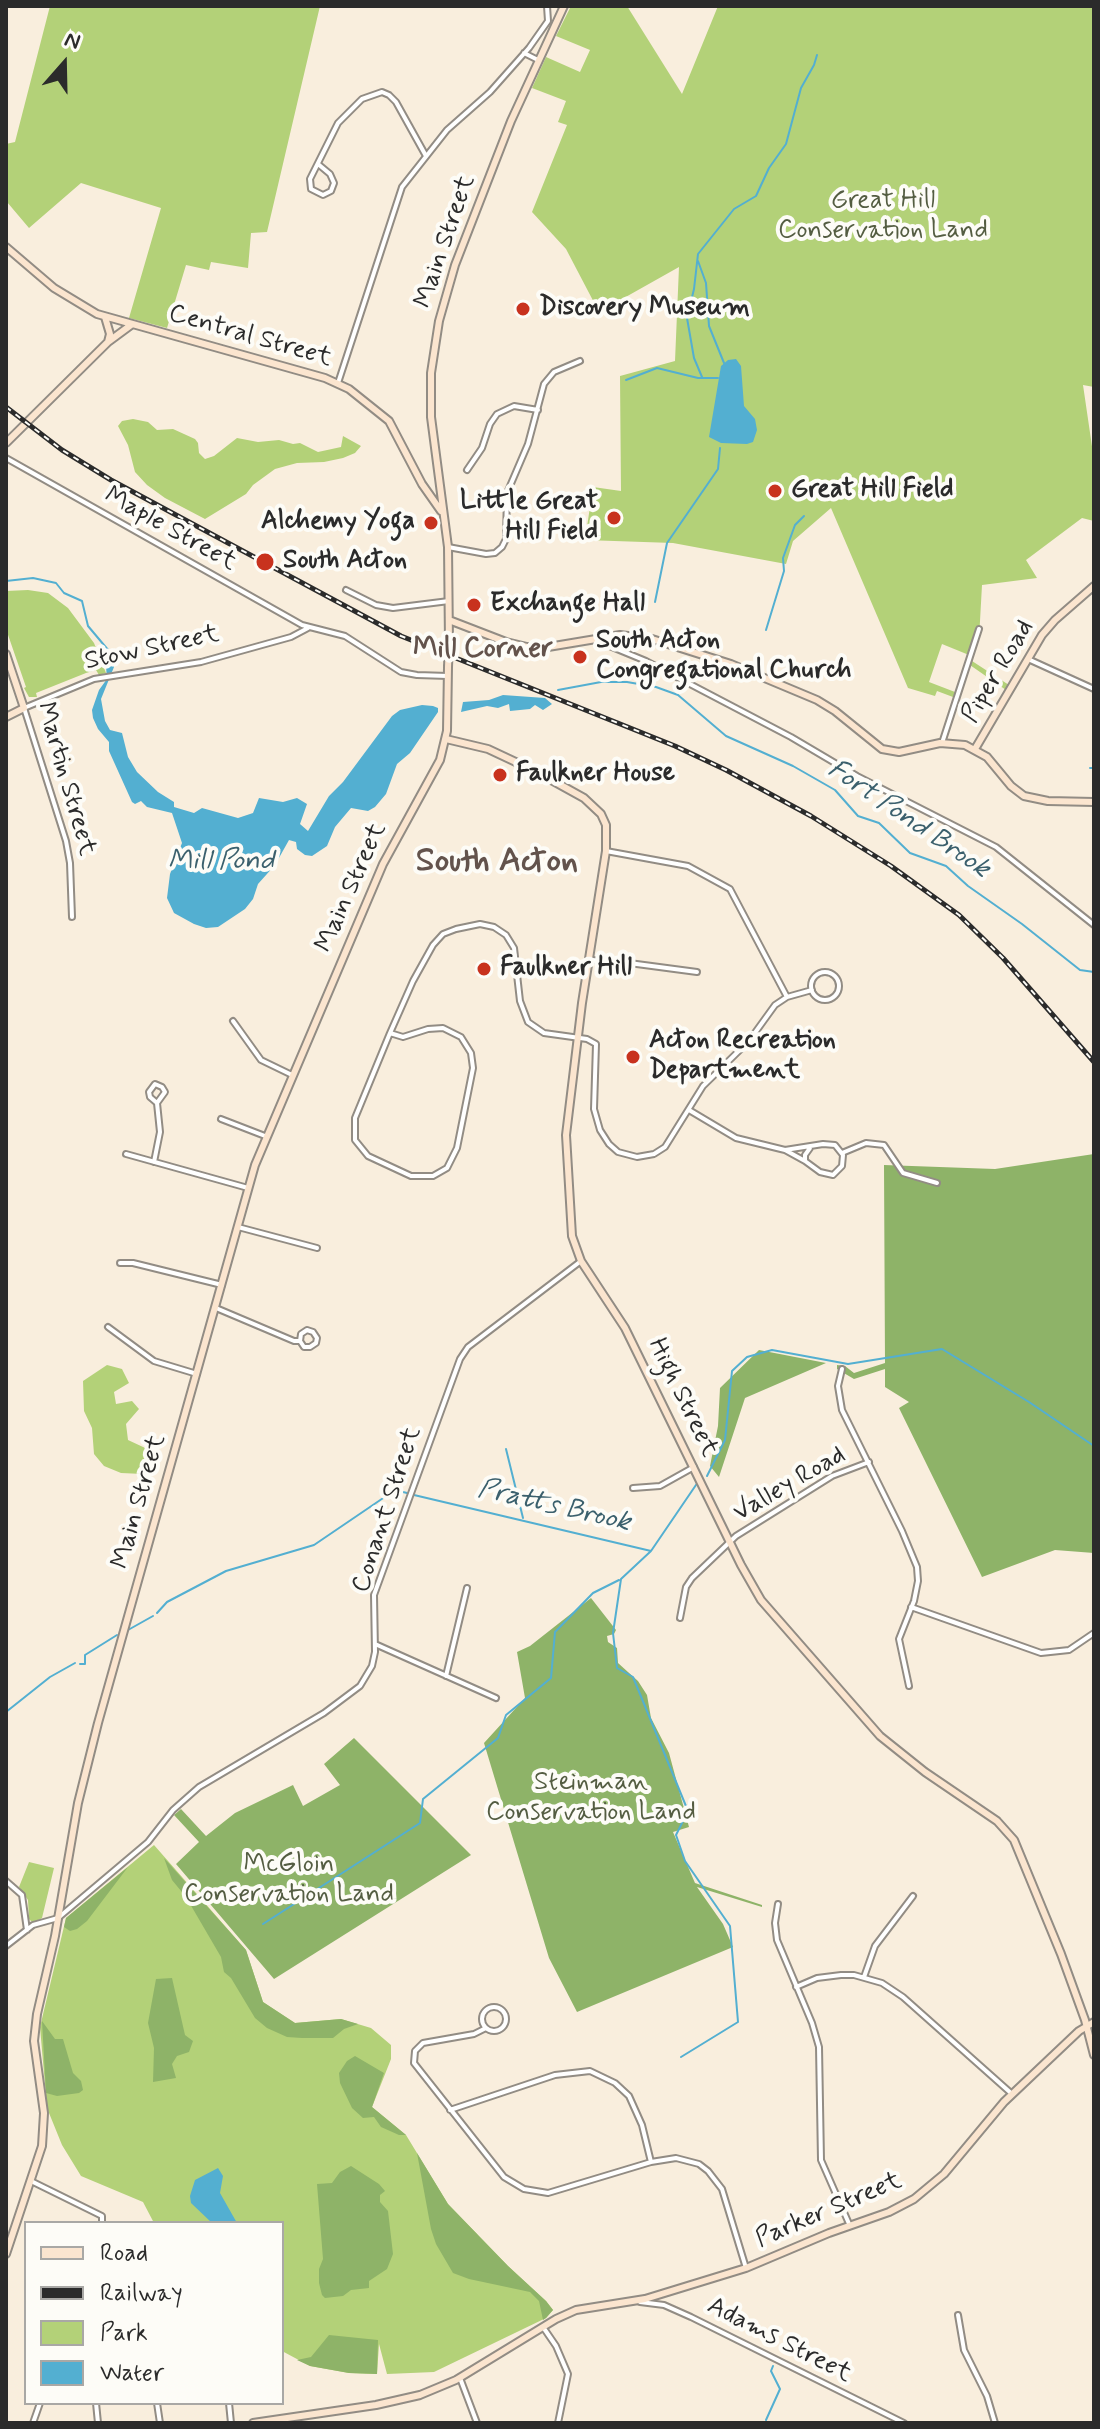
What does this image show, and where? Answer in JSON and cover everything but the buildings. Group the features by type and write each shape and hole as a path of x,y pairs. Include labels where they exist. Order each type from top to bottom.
{"street":[{"name":"Main Street","path":"6,2254 42,2146 44,2128 35,2059 35,2029 83,1783 248,1188 265,1136 385,858 435,771 446,739 448,547 431,417 431,373 439,321 455,265 538,60 564,6"},
{"path":"548,9 559,16"},
{"path":"338,383 402,187 447,130 490,92 524,53 548,21 548,9"},
{"path":"524,53 538,60"},
{"path":"318,164 330,174 334,183 331,191 323,195 314,193 310,184 318,164 338,123 362,99 382,92 396,102 426,156"},
{"name":"Central Street","path":"6,247 69,299 105,317 338,383 389,421 422,484 443,512"},
{"path":"105,317 110,334 108,342"},
{"path":"6,443 108,342 131,324"},
{"path":"448,547 486,554 495,553 502,547 506,539 507,493 525,452 543,387 549,376 580,361"},
{"path":"467,470 482,448 492,420 500,411 514,406 538,410"},
{"name":"Maple Street","path":"6,458 308,628 326,629 345,636 401,672 448,676"},
{"name":"Piper Road","path":"975,749 1047,628 1094,586"},
{"path":"346,590 376,605 391,608 403,609 449,601"},
{"path":"449,620 524,647 551,647 620,635 643,637 754,673 826,705 886,750 903,751 942,743 961,744 991,760 1011,786 1024,796 1048,801 1094,802"},
{"name":"Stow Street","path":"9,716 104,677 209,660 291,637 308,628"},
{"path":"942,743 979,629"},
{"path":"595,640 649,662 992,845 1092,924 1094,916"},
{"name":"Martin Street","path":"6,654 67,845 72,917"},
{"path":"1028,659 1094,689"},
{"path":"6,724 9,716"},
{"name":"High Street","path":"446,739 491,750 584,798 604,820 606,851 569,1097 566,1148 572,1236 581,1261 625,1328 761,1600 867,1722 916,1765 997,1821 1014,1840 1051,1928 1087,2026 1094,2055"},
{"path":"606,851 688,866 730,889 787,997"},
{"path":"390,1033 406,1036 443,1028 461,1037 471,1053 473,1068 457,1148 447,1168 433,1176 411,1176 364,1153 355,1140 355,1118 390,1033 413,981 438,938 456,929 480,924 500,930 511,941 520,1001 528,1022 544,1033 590,1040 597,1047 594,1113 606,1140 618,1152 637,1157 658,1152 672,1139 706,1083 749,1041 775,1005 787,997 812,990"},
{"path":"589,960 697,972"},
{"path":"820,973 831,973 839,982 838,993 829,1000 820,999 812,990 812,981 820,973"},
{"path":"233,1021 264,1062 292,1075"},
{"path":"154,1162 160,1137 157,1103 149,1093 150,1087 155,1084 165,1092 157,1103"},
{"path":"689,1110 736,1138 785,1150 825,1175 833,1175 844,1160 838,1147 829,1143 785,1150"},
{"path":"221,1119 265,1136"},
{"path":"842,1153 866,1143 884,1145 903,1173 937,1183"},
{"path":"805,1161 810,1148"},
{"path":"126,1154 248,1188"},
{"path":"238,1227 317,1248"},
{"name":"Conant Street","path":"6,1946 38,1923 58,1918 148,1842 173,1810 193,1791 360,1686 372,1666 374,1595 460,1359 468,1347 581,1261"},
{"path":"120,1263 133,1263 222,1285"},
{"path":"216,1308 300,1341 303,1346 310,1347 317,1338 307,1330 301,1334 300,1341"},
{"path":"108,1327 154,1361 197,1374"},
{"path":"842,1369 838,1386 840,1403 917,1567 918,1581 899,1639 909,1686"},
{"name":"Valley Road","path":"680,1618 686,1587 730,1541 832,1476 869,1462"},
{"path":"633,1488 660,1486 694,1467"},
{"path":"446,1676 467,1588"},
{"path":"911,1607 1041,1653 1069,1650 1094,1633"},
{"path":"375,1644 496,1698"},
{"path":"6,1881 22,1895 27,1930"},
{"path":"864,1977 875,1946 913,1896"},
{"path":"778,1904 775,1932 819,2047 821,2160 850,2226"},
{"path":"796,1987 828,1976 864,1977 882,1983 903,1997 1012,2094"},
{"path":"486,2028 482,2021 483,2013 493,2007 501,2009 505,2016 503,2026 493,2031 486,2028 474,2034 430,2040 415,2051 414,2063 496,2169 510,2182 530,2191 548,2193 651,2162 685,2159 699,2164 715,2179 725,2198 746,2268"},
{"name":"Parker Street","path":"253,2423 300,2419 408,2399 460,2378 576,2310 634,2301 746,2268 889,2212 924,2191 944,2174 1012,2094 1094,2022"},
{"path":"450,2110 555,2075 590,2071 615,2083 629,2096 642,2125 651,2162"},
{"path":"31,2181 103,2220"},
{"name":"Adams Street","path":"634,2301 664,2305 691,2317 904,2423"},
{"path":"958,2315 964,2350 987,2396 995,2423"},
{"path":"543,2327 556,2346 568,2374 558,2423"},
{"path":"460,2378 477,2423"}],"green space":[{"path":"50,6 320,6 267,232 251,233 248,268 211,262 209,270 186,265 167,328 129,318 161,208 81,183 29,228 7,202 6,144 15,142"},
{"name":"Great Hill Conservation Land","path":"571,6 627,6 682,94 718,6 1094,6 1094,387 1083,385 1094,460 1094,521 1082,518 1026,560 1037,578 982,585 979,639 972,661 1009,685 1006,690 967,663 969,655 942,644 929,682 955,692 953,697 937,691 935,696 908,688 831,508 793,541 786,564 673,543 585,540 593,487 621,491 620,376 675,361 679,267 599,312 566,249 532,212 567,125 558,122 566,101 532,88 546,57 580,72 590,50 556,36"},
{"path":"133,419 148,422 157,430 173,429 195,439 199,453 205,459 214,456 237,438 300,443 318,452 341,447 343,436 361,446 355,453 343,458 297,463 275,469 246,494 205,519 165,498 135,472 128,445 118,426 122,421"},
{"path":"6,591 48,593 68,608 94,643 106,673 99,675 96,670 86,673 36,693 37,697 29,697 6,629"},
{"path":"1094,1154 1094,1553 1055,1550 982,1577 899,1408 909,1402 885,1387 885,1369 854,1379 837,1369 837,1365 845,1366 854,1373 885,1363 884,1165 995,1169"},
{"path":"759,1350 826,1363 745,1398 719,1477 710,1466 718,1426 720,1388"},
{"path":"107,1365 122,1369 129,1383 114,1392 116,1404 132,1401 139,1409 126,1424 128,1440 156,1453 148,1458 143,1474 121,1473 104,1466 94,1454 92,1428 84,1411 83,1381"},
{"name":"Steinman Conservation Land","path":"591,1598 616,1630 607,1636 608,1642 617,1648 618,1663 638,1681 647,1695 651,1718 669,1753 689,1827 673,1832 695,1883 762,1907 697,1887 723,1924 733,1947 577,2012 549,1958 484,1743 525,1698 517,1652 530,1646"},
{"name":"McGloin Conservation Land","path":"354,1738 471,1855 274,1979 176,1864 199,1842 174,1815 181,1809 206,1836 235,1813 293,1785 303,1806 340,1785 324,1764"},
{"path":"154,1845 246,1950 263,2002 295,2023 341,2019 371,2028 391,2045 391,2059 372,2107 406,2135 448,2204 553,2310 546,2318 434,2372 387,2374 379,2344 377,2374 310,2366 284,2352 284,2221 153,2221 143,2202 81,2176 62,2145 47,2108 40,2027 66,1918"},
{"path":"164,1858 246,1950 263,2002 295,2023 341,2019 358,2024 344,2029 333,2038 302,2038 287,2037 267,2028 255,2018 231,1978 224,1972 221,1957 186,1897 172,1880"},
{"path":"29,1862 54,1868 42,1918 33,1923 29,1919 28,1900 19,1887"},
{"path":"128,1867 87,1921 70,1931 64,1927 66,1918"},
{"path":"172,1978 185,2035 193,2041 189,2052 177,2056 172,2064 176,2078 153,2082 154,2048 148,2023 156,1979"},
{"path":"42,2021 55,2039 63,2039 73,2073 81,2081 83,2090 79,2093 57,2096 46,2093"},
{"path":"355,2056 384,2073 372,2107 406,2135 381,2127 374,2117 363,2118 352,2108 340,2083 339,2073"},
{"path":"417,2153 448,2204 546,2301 553,2310 546,2318 543,2320 539,2301 530,2292 453,2273 431,2229"},
{"path":"351,2166 385,2191 380,2195 380,2202 388,2211 393,2254 387,2269 369,2281 369,2288 325,2298 319,2283 323,2259 317,2184 332,2183 340,2172"},
{"path":"329,2335 378,2340 377,2374 349,2373 310,2366 297,2360 311,2357"}],"water":[{"path":"736,359 741,366 744,406 755,419 757,430 753,442 747,444 721,443 709,437 721,366 728,360"},
{"name":"Mill Pond","path":"110,651 114,667 101,699 105,721 110,730 122,733 128,757 137,772 174,802 174,807 194,813 202,808 238,818 253,813 259,798 283,802 297,798 307,804 300,824 308,831 329,796 392,716 400,710 422,705 438,708 438,712 410,753 397,764 386,794 375,807 368,811 351,808 335,827 327,846 312,856 305,855 297,849 296,842 289,840 275,865 258,884 253,899 245,909 218,927 206,928 174,913 167,898 170,874 182,843 172,813 147,807 141,801 132,802 109,751 109,742 93,718 92,710 99,690 107,679"},
{"path":"503,695 545,698 552,704 543,710 535,705 530,709 510,711 509,704 461,712 463,702 489,700"},
{"path":"218,2168 223,2176 220,2193 236,2221 210,2221 191,2203 195,2180"}],"waterway":[{"path":"702,377 694,358 687,318 698,254 734,209 756,196 769,168 786,144 801,88 817,55"},
{"path":"698,261 706,283 709,326 724,363"},
{"path":"626,380 657,368 698,378 718,378"},
{"path":"655,602 667,543 718,469 720,448"},
{"path":"766,630 784,571 783,558 795,525 804,516"},
{"name":"Fort Pond Brook","path":"6,581 33,578 56,583 64,593 82,601 88,626 109,651"},
{"name":"Fort Pond Brook","path":"558,690 601,682 627,682 678,695 726,736 793,766 835,790 858,816 879,823 910,853 946,866 1080,970 1094,972"},
{"name":"Pratts Brook","path":"707,1476 725,1440 732,1371 747,1357 772,1350 848,1364 942,1349 1094,1446"},
{"path":"506,1449 523,1518"},
{"name":"Pratts Brook","path":"414,1495 651,1551 698,1482"},
{"name":"Pratts Brook","path":"157,1613 167,1602 226,1571 314,1545 395,1490 407,1493"},
{"path":"651,1551 621,1579 613,1633 617,1668 633,1677 688,1811 676,1835 685,1861 730,1926 738,2022 681,2057"},
{"path":"263,1924 420,1823 423,1799 498,1738 506,1715 551,1678 555,1632 593,1593 619,1580"},
{"name":"Pratts Brook","path":"128,1630 153,1616"},
{"name":"Pratts Brook","path":"80,1664 85,1664 85,1655 117,1635"},
{"name":"Pratts Brook","path":"6,1712 50,1677 75,1663"},
{"path":"766,2420 780,2389 771,2371 773,2366"}],"railway":[{"path":"6,407 62,450 111,480 401,636 675,746 811,816 891,866 959,915 1003,958 1094,1062"}],"place":[{"name":"Discovery Museum","path":"523,309"},
{"name":"Great Hill Field","path":"775,491"},
{"name":"Little Great Hill Field","path":"614,518"},
{"name":"Alchemy Yoga","path":"431,523"},
{"name":"South Acton","path":"265,562"},
{"name":"Exchange Hall","path":"474,605"},
{"name":"South Acton Congregational Church","path":"580,657"},
{"name":"Faulkner House","path":"500,775"},
{"name":"Faulkner Hill","path":"484,969"},
{"name":"Acton Recreation Department","path":"633,1057"}],"district":[{"name":"Mill Corner","path":"483,650"},
{"name":"South Acton","path":"497,863"}]}
